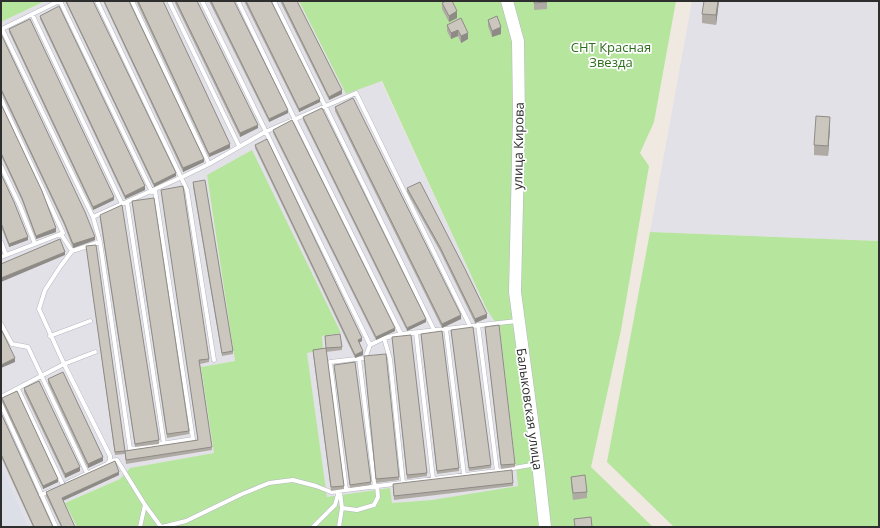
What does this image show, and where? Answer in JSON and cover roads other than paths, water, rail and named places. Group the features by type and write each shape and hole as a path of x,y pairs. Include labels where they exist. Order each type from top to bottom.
{"street":[{"name":"улица Кирова","path":"507,1 518,41 519,116 515,292"},
{"name":"Балыковская улица","path":"515,292 545,527"}],"lane":[{"path":"60,1 153,191 193,439 130,449 100,242 93,217 2,29 32,14 60,1"},
{"path":"97,1 187,190 214,360"},
{"path":"132,1 209,164"},
{"path":"169,1 239,146"},
{"path":"202,1 370,345"},
{"path":"238,1 401,334"},
{"path":"274,1 434,330"},
{"path":"32,14 122,204"},
{"path":"93,217 153,191 209,164 265,132 356,93 470,326"},
{"path":"1,99 63,233 61,234 72,251"},
{"path":"1,166 20,206 35,244"},
{"path":"127,202 164,444"},
{"path":"1,257 61,234"},
{"path":"1,242 6,255"},
{"path":"100,242 72,251 45,290 39,309 50,336 110,456 110,460"},
{"path":"50,336 90,321"},
{"path":"346,490 330,362 365,358 370,345 384,338 401,334 518,321"},
{"path":"1,324 12,344 28,347 87,474"},
{"path":"478,325 497,471"},
{"path":"446,329 464,475"},
{"path":"416,333 433,479"},
{"path":"384,338 390,359 403,483"},
{"path":"1,397 64,364 95,352"},
{"path":"342,508 357,510 374,505 378,497 359,358"},
{"path":"18,389 63,485"},
{"path":"1,404 56,527"},
{"path":"58,487 107,464 110,460 117,460 145,505 161,527 186,521 210,511 242,494 269,483 293,480 316,486 331,492 497,471 538,464"},
{"path":"41,495 52,490"},
{"path":"339,527 342,508 340,491"},
{"path":"313,527 335,505 340,491"},
{"path":"140,527 145,505"}],"park label":[{"name":"СНТ Красная Звезда","path":"611,54"}]}
